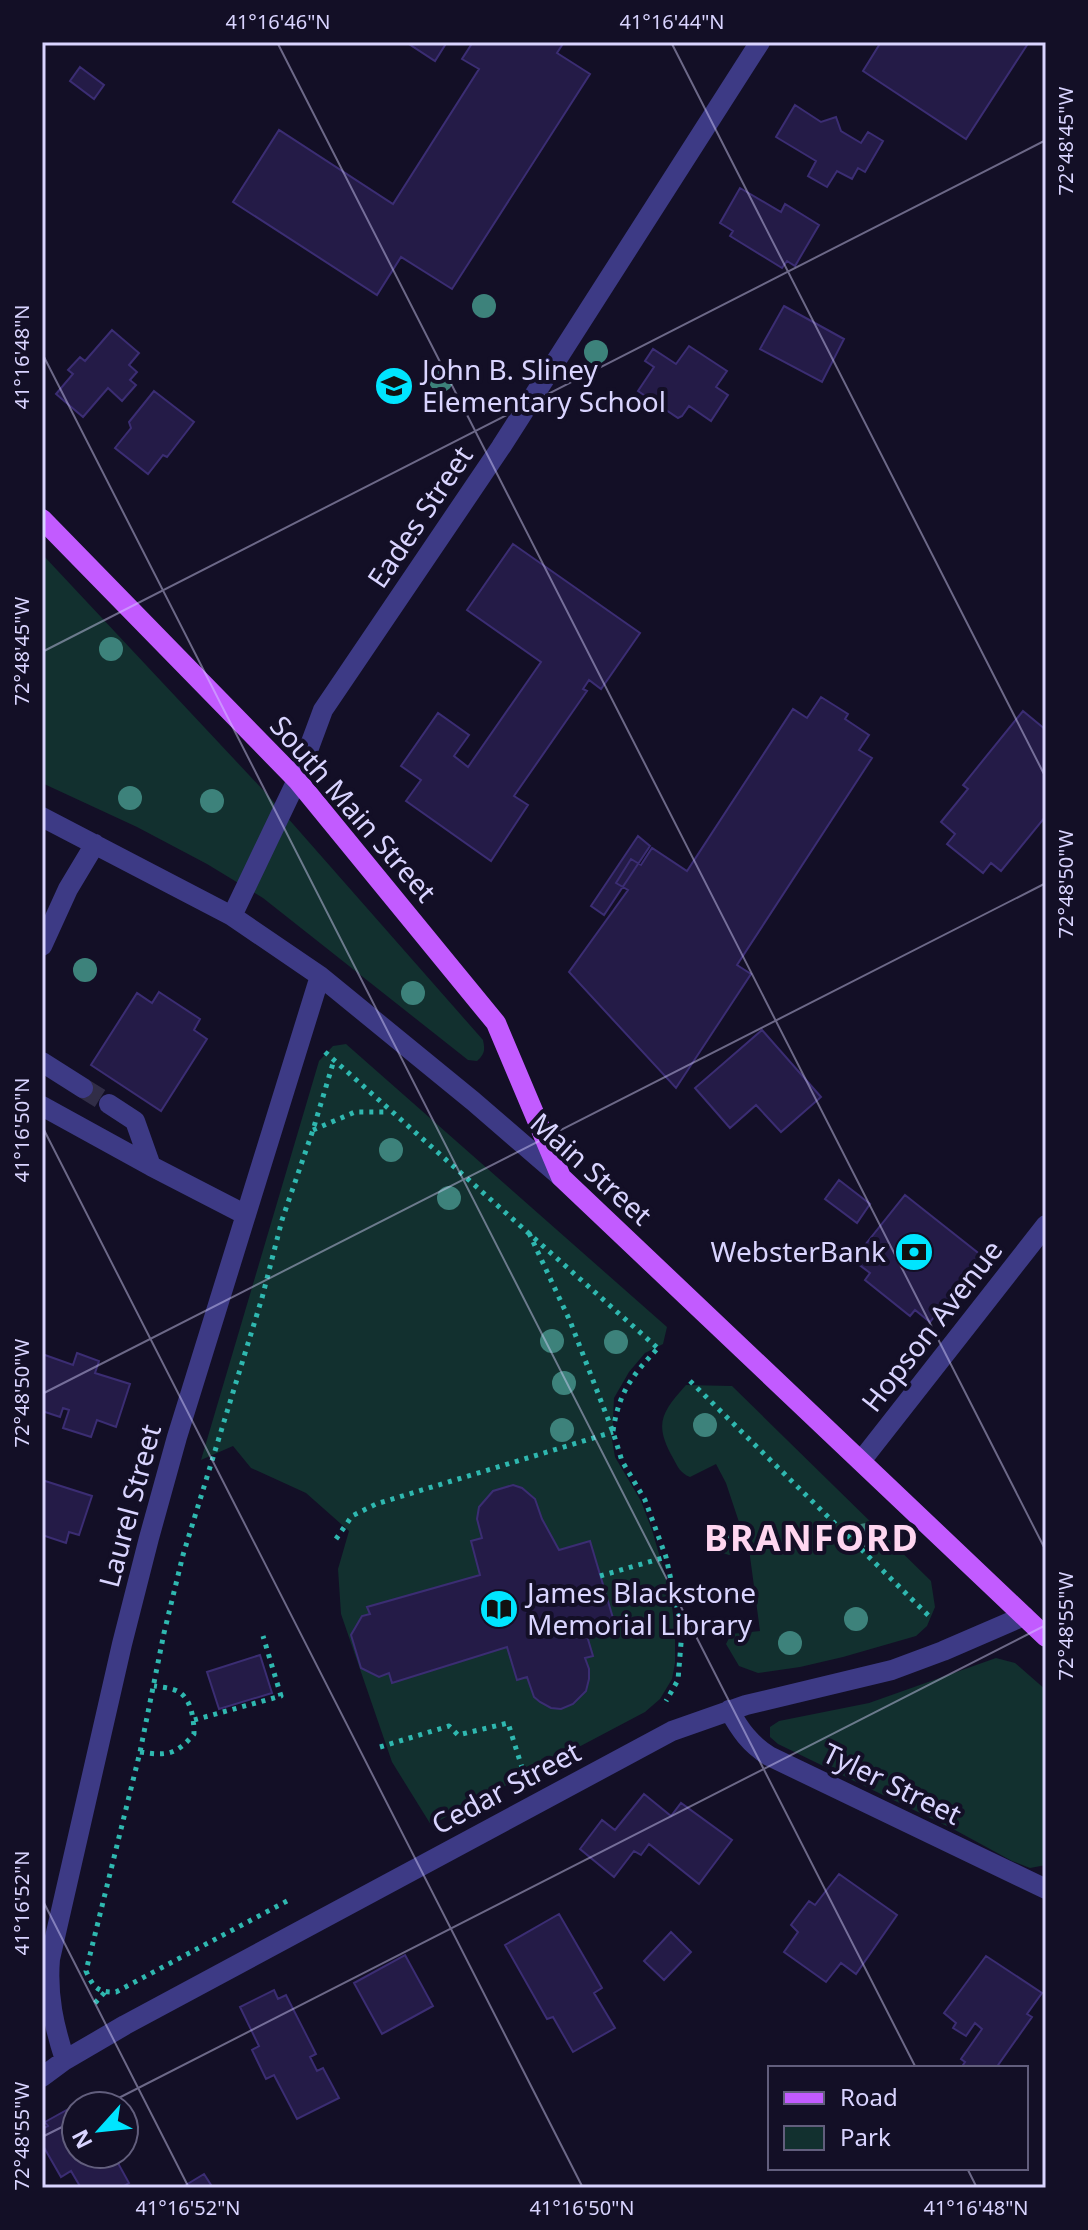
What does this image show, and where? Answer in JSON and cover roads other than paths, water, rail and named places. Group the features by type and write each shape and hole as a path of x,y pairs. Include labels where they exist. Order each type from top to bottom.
{"main road":[{"name":"South Main Street","path":"42,519 297,780 496,1023 561,1177"},
{"name":"Main Street","path":"561,1177 1046,1637"}],"street":[{"name":"Eades Street","path":"232,916 297,780 323,710 501,447 760,42"},
{"name":"Main Street","path":"42,817 232,916 320,976 561,1177"},
{"path":"42,946 68,889 95,844"},
{"name":"Laurel Street","path":"65,2060 50,2008 50,1959 124,1634 177,1437 320,976"},
{"path":"42,1062 83,1088"},
{"path":"109,1104 135,1121 151,1166"},
{"path":"42,1106 246,1215"},
{"name":"Hopson Avenue","path":"861,1461 1046,1225"},
{"name":"Cedar Street","path":"42,2077 125,2025 655,1739 729,1710 892,1670 1024,1616"},
{"name":"Tyler Street","path":"729,1710 743,1735 769,1756 1046,1889"}],"tunnel":[{"path":"83,1088 109,1104"}],"place":[{"name":"John B. Sliney Elementary School","path":"394,386"},
{"name":"WebsterBank","path":"914,1252"},
{"name":"James Blackstone Memorial Library","path":"499,1609"}],"district":[{"name":"BRANFORD","path":"812,1538"}]}
